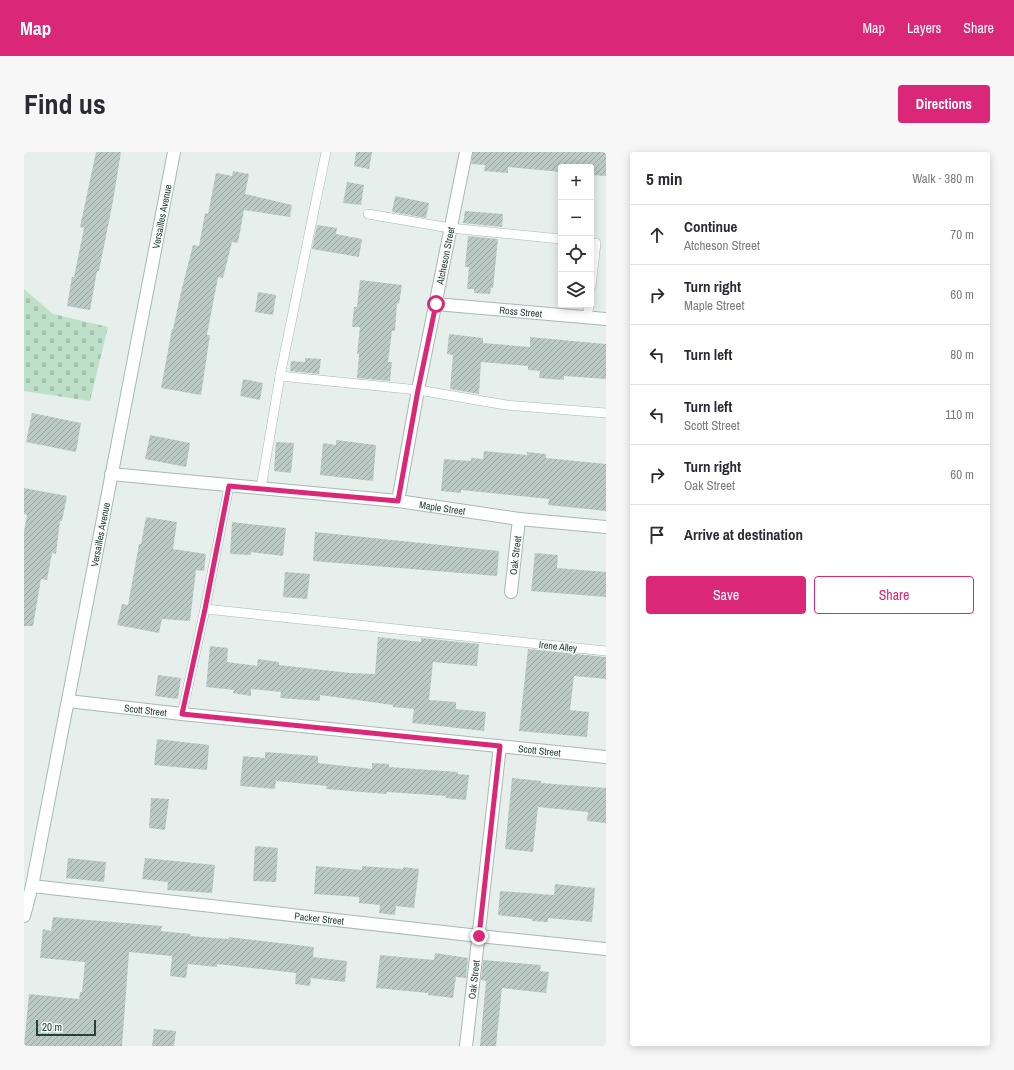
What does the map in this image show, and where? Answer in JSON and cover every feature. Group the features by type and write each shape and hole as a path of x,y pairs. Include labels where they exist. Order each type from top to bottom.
{"street":[{"name":"Versailles Avenue","path":"24,916 32,886 174,152"},
{"name":"Atcheson Street","path":"398,501 418,390 466,152"},
{"name":"Ross Street","path":"436,304 606,320"},
{"name":"Maple Street","path":"111,474 398,501 519,519 606,527"},
{"name":"Oak Street","path":"511,592 519,519"},
{"name":"Scott Street","path":"68,701 606,757"},
{"name":"Oak Street","path":"466,1046 500,746"},
{"name":"Packer Street","path":"32,886 606,950"}],"lane":[{"path":"261,488 280,376 326,152"},
{"path":"368,214 450,228 558,239"},
{"path":"594,242 606,244"},
{"path":"587,318 589,308"},
{"path":"280,376 418,390 506,405 606,413"},
{"path":"182,714 205,609 229,486"},
{"name":"Irene Alley","path":"205,609 606,651"}],"green space":[{"path":"24,289 53,314 108,327 90,401 24,391"}],"building":[{"path":"96,152 121,152 113,201 99,271 97,271 90,310 67,306 72,277 74,277 84,228 80,227"},
{"path":"356,152 372,152 369,169 354,166"},
{"path":"473,152 606,152 606,176 594,175 594,164 558,164 558,172 508,167 508,173 484,171 485,165 471,164"},
{"path":"233,171 249,174 245,194 292,205 290,217 244,210 238,243 232,242 223,278 218,277 207,335 210,335 201,395 161,388 172,329 193,245 199,246 205,213 208,214 216,173 232,176"},
{"path":"347,182 364,185 361,205 343,203"},
{"path":"395,196 429,203 426,218 392,212"},
{"path":"465,211 503,214 502,227 463,223"},
{"path":"317,225 337,228 336,234 362,239 359,257 312,249"},
{"path":"468,236 498,239 493,288 491,288 490,294 474,293 474,289 467,289 469,267 465,267"},
{"path":"360,280 402,285 399,304 397,303 395,331 392,331 388,362 392,362 390,381 357,378 359,354 357,354 360,327 352,327 354,307 357,307"},
{"path":"258,292 276,295 273,315 255,312"},
{"path":"449,334 483,338 483,343 530,347 530,337 606,344 606,379 564,376 564,380 539,378 540,371 528,370 528,366 481,362 479,394 450,389 453,355 447,354"},
{"path":"305,358 321,359 319,374 290,371 291,361 305,362"},
{"path":"243,379 263,383 260,400 240,396"},
{"path":"32,413 81,423 76,452 26,442"},
{"path":"150,435 190,443 186,467 145,459"},
{"path":"336,440 376,445 373,481 320,475 323,443 336,445"},
{"path":"276,442 294,443 291,473 274,471"},
{"path":"484,451 527,455 527,452 546,454 546,458 606,464 606,511 548,505 549,499 461,490 461,493 441,491 444,459 471,461 471,458 483,459"},
{"path":"24,488 67,496 62,521 60,521 56,554 52,553 47,580 41,579 33,626 24,626 24,532 27,515 24,514"},
{"path":"146,517 177,522 173,549 206,554 204,571 196,570 190,621 162,619 159,633 117,625 122,604 128,605 139,544 141,544"},
{"path":"232,522 286,528 283,556 251,552 251,555 230,554"},
{"path":"315,532 499,551 497,576 313,561"},
{"path":"535,553 558,555 557,568 606,572 606,597 531,591"},
{"path":"285,572 310,574 307,599 283,597"},
{"path":"378,637 421,642 421,638 479,644 477,666 433,662 429,700 456,702 456,709 486,712 484,731 412,723 414,709 393,707 393,705 320,695 320,701 280,698 281,692 251,689 251,696 233,693 234,690 206,687 210,646 228,648 227,662 257,666 258,659 279,662 279,665 350,673 375,674"},
{"path":"528,649 606,657 606,679 574,676 570,710 589,712 587,737 519,731"},
{"path":"158,675 181,678 178,699 155,696"},
{"path":"157,739 209,745 207,770 154,765"},
{"path":"265,752 318,756 318,763 372,769 372,763 389,764 389,767 458,772 458,774 469,775 466,800 446,798 446,796 387,792 386,794 326,789 327,786 276,781 275,789 240,786 243,756 265,758"},
{"path":"512,778 541,781 541,783 606,788 606,823 587,821 588,812 538,807 533,852 505,849"},
{"path":"151,798 169,799 165,830 149,828"},
{"path":"255,846 278,848 276,882 253,881"},
{"path":"68,858 106,862 104,882 66,878"},
{"path":"145,858 215,865 212,893 167,890 168,882 142,879"},
{"path":"316,866 362,870 362,866 419,869 414,908 396,906 395,915 379,913 380,905 359,903 359,897 314,894"},
{"path":"555,884 595,888 592,922 548,918 548,922 532,921 532,919 498,915 500,891 554,895"},
{"path":"53,917 162,926 161,931 191,934 190,936 228,939 229,937 314,947 313,957 347,961 345,982 311,978 310,986 295,984 296,973 217,964 217,967 188,964 186,978 170,976 172,956 129,952 122,1046 24,1046 29,994 79,999 80,992 82,992 85,962 40,958 43,929 51,931"},
{"path":"435,953 468,958 466,978 456,977 453,998 428,995 428,993 376,988 380,955 434,960"},
{"path":"483,960 541,965 540,971 549,972 546,993 502,988 496,1046 480,1046 486,981 481,980"},
{"path":"154,1029 176,1031 174,1046 152,1046"}],"route":[{"path":"436,304 418,390 398,501 229,486 205,609 182,714 500,746 479,936"}]}
